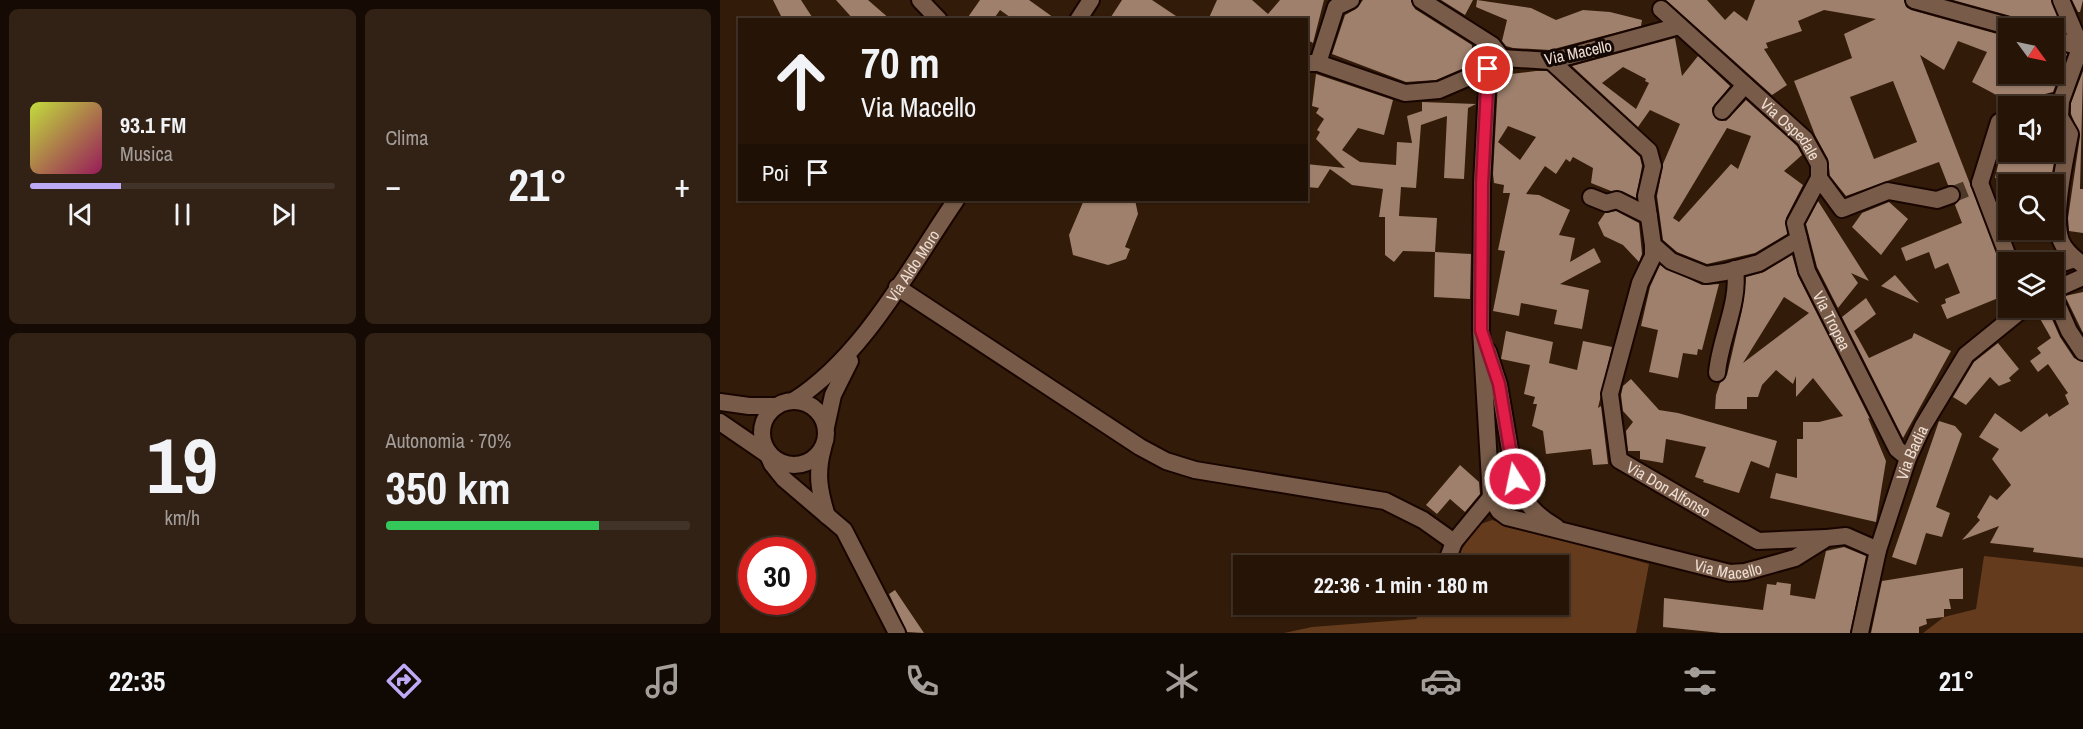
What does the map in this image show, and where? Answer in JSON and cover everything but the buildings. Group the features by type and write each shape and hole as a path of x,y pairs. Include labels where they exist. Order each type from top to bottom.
{"street":[{"path":"920,0 937,18"},
{"path":"1079,18 1091,0"},
{"path":"1351,0 1336,7 1312,63 1405,93 1439,90 1488,69 1502,58 1492,45 1421,0"},
{"path":"1914,0 1940,3 1998,22"},
{"path":"2061,0 2082,45 2063,96"},
{"path":"1647,36 1664,5"},
{"name":"Via Ospedale","path":"1664,5 1679,26 1805,139 1819,164 1820,178 1842,209 1888,191 1937,200 1952,195"},
{"name":"Via Macello","path":"1502,58 1551,61 1679,26"},
{"path":"2064,41 2082,45"},
{"name":"Via Don Alfonso","path":"1551,61 1649,151 1653,166 1647,187 1653,256 1640,283 1610,394 1619,460 1758,541 1827,538"},
{"path":"1488,69 1482,184 1481,330 1486,419 1495,504 1507,517 1571,535"},
{"path":"1722,111 1745,84"},
{"path":"2064,124 2070,134 2061,185 2058,230 2061,242 2079,262"},
{"path":"1998,125 1976,185 2006,252"},
{"name":"Via Tropea","path":"1820,178 1797,214 1795,223 1807,271 1897,449 1908,458"},
{"path":"1591,197 1605,203 1617,200 1649,216"},
{"name":"Via Aldo Moro","path":"866,331 955,201"},
{"path":"1653,245 1671,261 1706,275 1759,263 1799,239"},
{"path":"2064,264 2079,262"},
{"path":"1717,373 1719,356 1737,287 1735,269"},
{"path":"2064,286 2083,277"},
{"path":"897,287 1140,447 1166,461 1196,470 1385,501 1423,520 1454,542"},
{"name":"Via Badia","path":"1860,633 1878,550 1908,458 1923,426 1966,355 2012,318"},
{"path":"2063,318 2068,331 2083,352"},
{"path":"1481,330 1499,384 1519,491 1528,506 1543,519 1571,535"},
{"path":"720,402 749,406 777,405 793,400 824,379 866,331"},
{"path":"827,517 818,488 825,427 837,387 866,331"},
{"path":"793,400 814,408 825,427"},
{"path":"777,405 765,418 762,426 763,443 784,479 844,530 897,633"},
{"path":"1486,419 1504,417"},
{"path":"720,422 788,465 803,464 815,457 824,445"},
{"path":"1449,555 1454,542 1468,524 1495,504 1513,501 1519,491"},
{"name":"Via Macello","path":"1571,535 1730,573 1745,572 1795,558 1827,538"},
{"path":"1827,538 1846,536 1878,550"}],"shaded area":[{"path":"1492,520 1649,564 1636,633 1284,633 1312,627 1416,619 1419,615 1569,615 1569,555 1458,555 1478,525"},
{"path":"1984,556 2083,567 2083,633 1923,633 1944,617 1976,609"}],"tunnel":[{"path":"1951,195 1971,187"}],"route":[{"path":"1488,69 1482,184 1481,330 1499,384 1515,479"}]}
